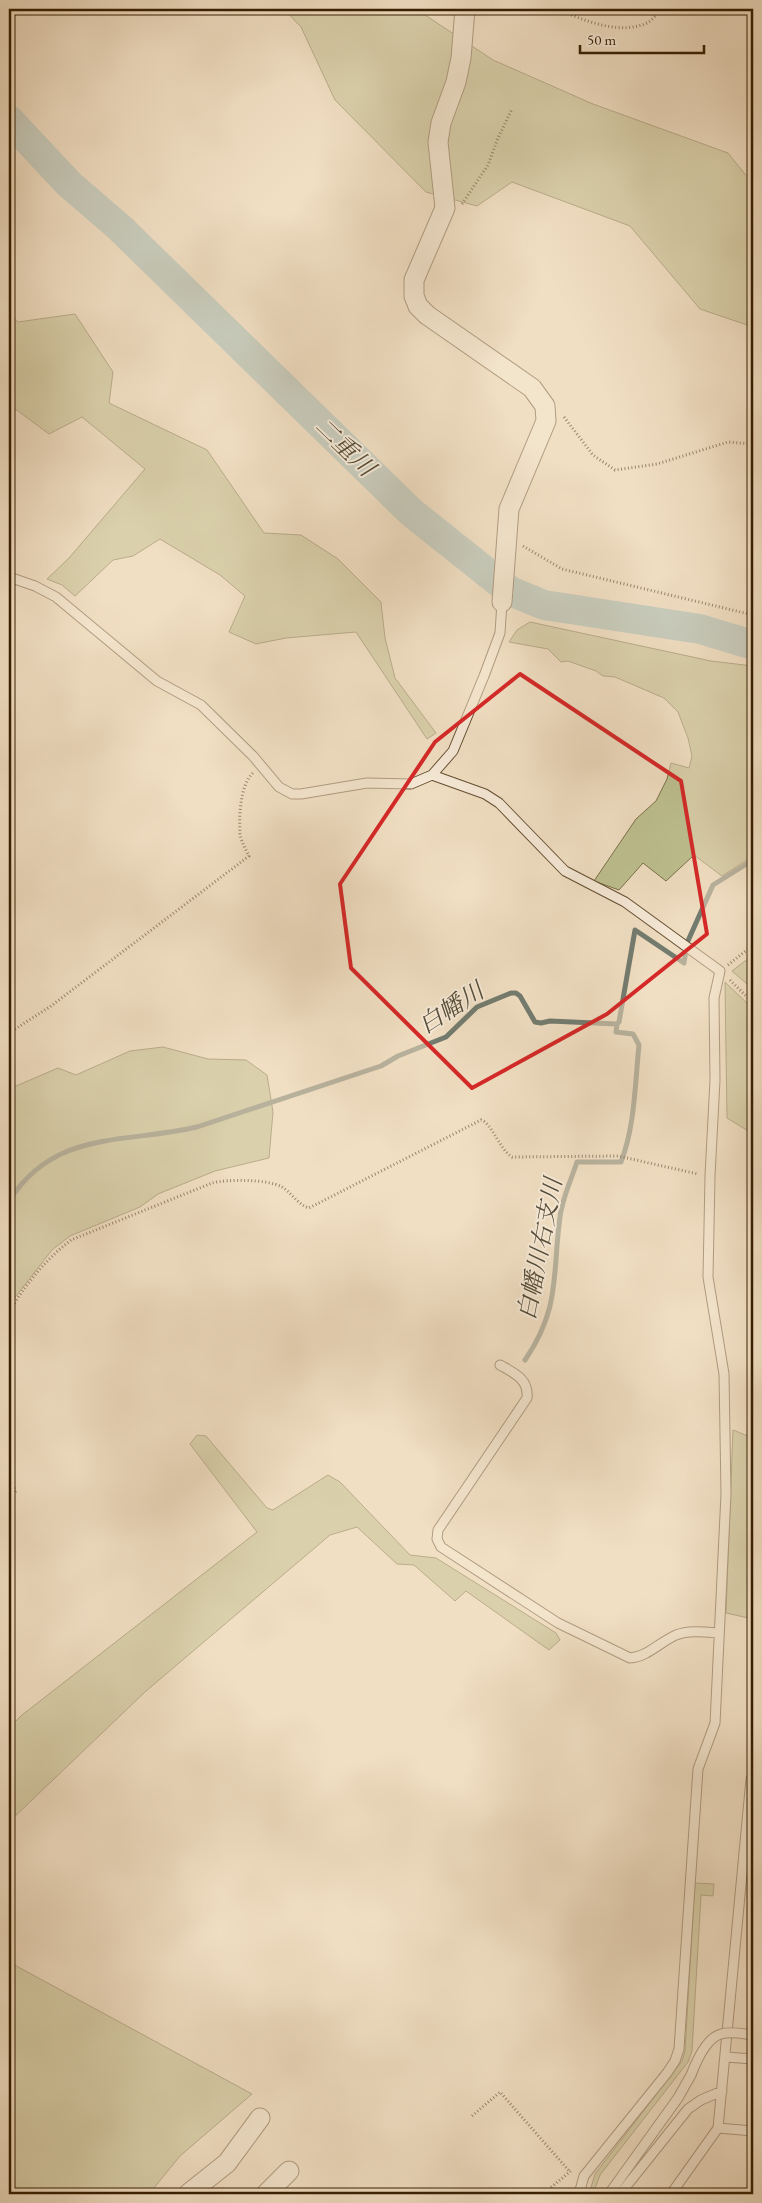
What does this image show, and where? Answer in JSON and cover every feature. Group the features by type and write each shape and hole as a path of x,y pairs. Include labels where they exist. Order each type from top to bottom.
{"street":[{"path":"465,9 461,58 456,82 441,123 438,142 445,208 414,280 414,296 418,306 427,315 532,388 545,406 546,421 510,509 502,602"},
{"path":"188,2194 227,2163 260,2118"},
{"path":"266,2194 289,2171"}],"lane":[{"path":"9,577 35,586 56,597 157,681 200,705 279,786 292,794 367,784 411,784 432,775 453,750 480,684 500,633 502,602"},
{"path":"432,775 484,794 499,803 565,871 625,902 720,971 714,998 716,1080 710,1176 708,1277 724,1374 727,1451 715,1723 698,1769 679,2049 675,2061 667,2073 584,2176 579,2194"},
{"path":"500,1366 522,1379 527,1387 527,1398 438,1530 437,1539 441,1547 558,1623 630,1658 641,1656 677,1635 688,1632 719,1633"},
{"path":"671,2194 718,2128 753,1779"},
{"path":"609,2194 678,2098 698,2059 714,2038 721,2034 753,2035"},
{"path":"726,2057 753,2059"},
{"path":"620,2194 688,2109 700,2100 722,2092"},
{"path":"718,2128 753,2131"}],"path":[{"path":"555,9 602,25 628,28 649,22 661,9"},
{"path":"445,208 462,205 488,164 512,109"},
{"path":"545,406 563,416 593,455 615,470 658,464 728,442 753,444"},
{"path":"508,539 562,569 753,615"},
{"path":"9,1033 51,1006 249,856 240,836 243,790 248,778 260,765"},
{"path":"753,945 720,971 753,1003"},
{"path":"9,1312 16,1300 53,1254 70,1240 223,1180 275,1184 283,1188 303,1206 309,1208 481,1120 486,1122 502,1149 512,1157 618,1156 710,1176"},
{"path":"9,1478 16,1491 9,1499"},
{"path":"472,2116 500,2092 570,2172"},
{"path":"544,2194 586,2156 594,2164"}],"highlighted area":[{"path":"520,674 681,781 707,934 607,1014 472,1088 351,968 340,884 435,742"}],"green space":[{"path":"284,9 416,9 493,60 593,104 728,153 753,184 753,327 700,309 630,226 512,182 477,206 426,192 335,100 301,27"},
{"path":"9,314 18,322 75,314 113,372 109,403 207,450 264,533 301,535 338,559 381,602 385,638 395,678 436,733 427,739 356,632 286,638 256,644 229,632 245,596 220,575 160,539 133,556 113,560 75,596 62,585 47,579 69,558 145,469 82,417 49,434 14,408 9,413"},
{"path":"530,622 711,661 753,666 753,856 722,876 694,855 666,881 643,863 619,890 594,881 636,819 656,801 667,779 671,763 689,768 692,756 688,738 678,712 664,698 615,677 603,676 596,671 568,661 561,662 548,649 509,642 517,630"},
{"path":"753,955 753,989 732,971"},
{"path":"725,982 749,1005 753,1015 753,1134 727,1118"},
{"path":"163,1047 208,1059 246,1060 267,1075 273,1112 269,1158 215,1171 158,1194 140,1207 70,1236 52,1250 9,1305 9,1089 58,1068 76,1075 130,1051"},
{"path":"733,1430 753,1438 753,1619 726,1613"},
{"path":"197,1435 206,1436 267,1508 273,1510 328,1475 340,1482 410,1555 436,1558 556,1633 560,1640 549,1650 466,1591 455,1601 414,1565 397,1564 357,1527 330,1535 146,1691 9,1822 9,1728 22,1715 257,1532 190,1444"},
{"path":"695,1883 714,1884 713,1896 701,1895 692,2051 688,2062 600,2175 593,2194 589,2194 595,2174 682,2061 685,2051"},
{"path":"9,1962 252,2094 180,2156 149,2194 9,2194"}],"waterway":[{"name":"二重川","path":"9,120 69,184 119,227 411,512 510,591 544,605 700,629 753,645"},
{"name":"白幡川","path":"9,1201 27,1178 48,1161 69,1150 93,1143 197,1127 381,1066 398,1056 446,1037 477,1007 511,993 516,993 520,996 535,1022 617,1024 619,1022 635,930 684,963 687,943 713,885 753,860"},
{"name":"白幡川右支川","path":"525,1360 537,1341 550,1307 561,1210 577,1162 621,1162 626,1148 634,1104 639,1045 633,1034 616,1032 617,1024"}]}
